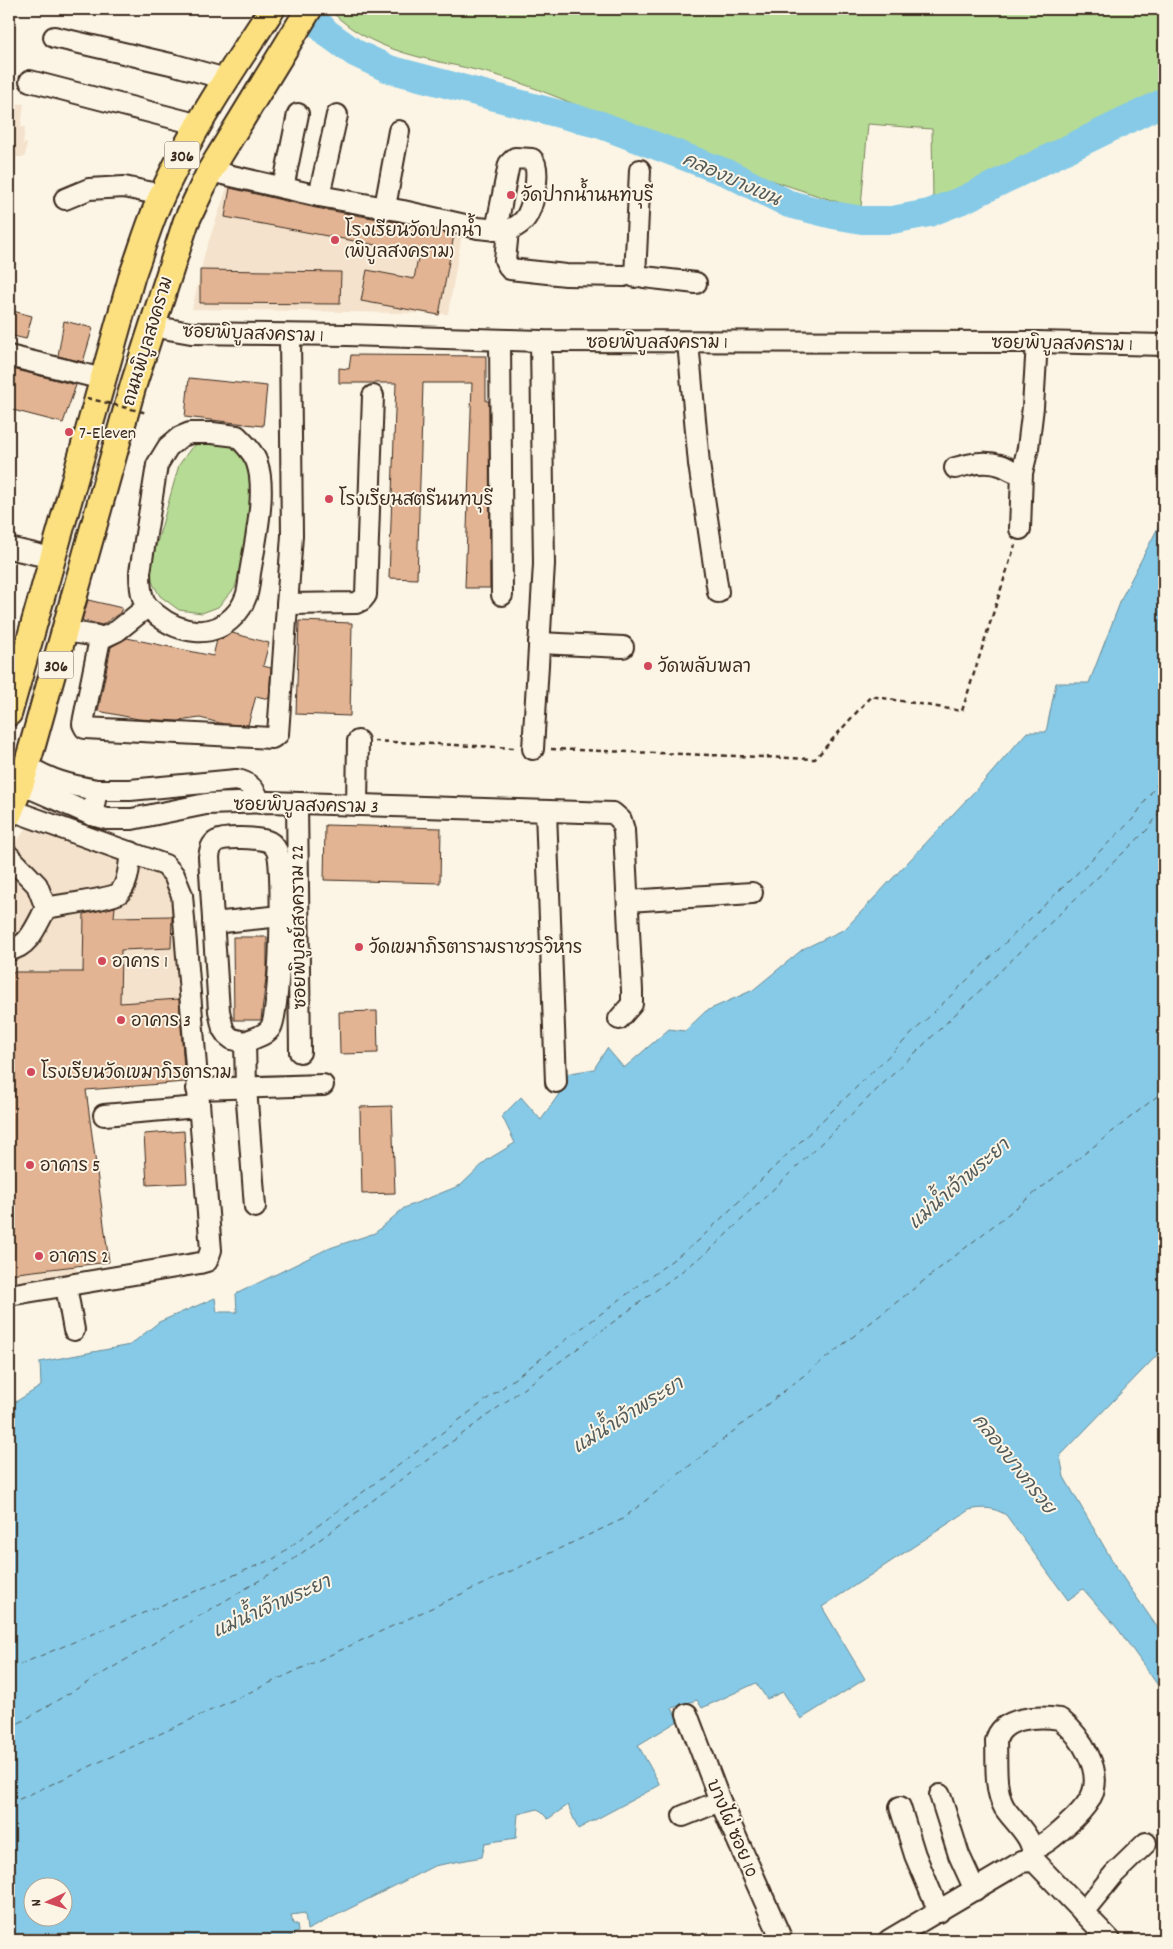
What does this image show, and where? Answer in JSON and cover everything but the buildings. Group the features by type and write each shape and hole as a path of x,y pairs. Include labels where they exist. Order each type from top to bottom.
{"main road":[{"name":"ถนนพิบูลสงคราม","path":"9,712 132,276 162,195 179,161 226,79 272,9"},
{"name":"ถนนพิบูลสงคราม","path":"10,812 24,775 133,386 186,222 210,171 303,19"},
{"path":"121,316 151,326"},
{"path":"103,379 133,386"}],"street":[{"path":"54,37 176,65 226,79"},
{"path":"30,81 200,125"},
{"path":"283,188 298,114"},
{"path":"319,196 337,115"},
{"path":"385,207 399,131"},
{"path":"634,277 640,170"},
{"path":"210,171 319,196 385,207 478,228 502,230 505,260 510,269 566,275 634,277 696,283"},
{"path":"65,199 89,189 124,187 162,195"},
{"name":"ซอยพิบูลสงคราม 1","path":"151,326 191,333 290,336 347,335 541,341 1038,342 1164,345"},
{"path":"100,639 83,724 85,728 274,737 279,732 292,498 290,336"},
{"path":"500,340 502,595"},
{"path":"533,748 544,564 541,341"},
{"path":"688,342 700,464 718,592"},
{"path":"1020,529 1022,473 1034,407 1038,342"},
{"path":"9,356 103,379"},
{"path":"287,604 356,603 366,595 373,396"},
{"path":"190,433 237,436 245,444 257,463 260,487 258,529 246,598 226,624 206,631 186,630 175,627 164,621 147,607 140,589 140,572 157,465 162,455 180,437 190,433"},
{"path":"955,468 987,462 1002,465 1018,474 1022,473"},
{"path":"9,548 52,558"},
{"path":"100,639 118,631 147,607"},
{"path":"65,630 97,636 100,639"},
{"path":"539,643 623,647"},
{"path":"357,805 358,741"},
{"path":"24,775 97,790 130,790 236,780 244,781 250,785 258,794 260,803"},
{"name":"ซอยพิบูลสงคราม 3","path":"24,775 92,815 114,819 132,819 206,804 260,803 613,813 621,820 624,830 632,1004 619,1019"},
{"path":"92,815 97,790"},
{"name":"ซอยพิบูลย์สงคราม 22","path":"297,803 300,1052"},
{"path":"546,811 556,1082"},
{"path":"9,1295 207,1261 211,1250 182,895 174,875 165,865 126,850 10,812"},
{"path":"9,950 20,947 26,942 46,908 105,897 119,892 124,885 126,850 114,819"},
{"path":"232,838 266,841 272,844 276,850 279,866 281,916 276,1010 273,1024 265,1033 245,1042 232,1039 222,1029 219,1012 213,923 209,857 211,847 217,840 232,838"},
{"path":"9,856 37,885 46,908"},
{"path":"628,901 752,893"},
{"path":"213,923 281,916"},
{"path":"245,1042 246,1088 255,1207"},
{"path":"104,1115 246,1088 323,1086"},
{"path":"66,1286 74,1330"},
{"name":"บางไผ่ ซอย 10","path":"687,1714 776,1938"},
{"path":"889,1940 1022,1862 1032,1855 1054,1838 1078,1815 1091,1798 1094,1789 1093,1768 1090,1756 1072,1730 1060,1720 1020,1720 1002,1728 997,1735 996,1741 1000,1798 1005,1809 1016,1820 1032,1855 1036,1862 1110,1940"},
{"path":"940,1795 959,1855 975,1890"},
{"path":"683,1816 720,1801"},
{"path":"900,1807 915,1855 939,1912"},
{"path":"1083,1912 1114,1874 1146,1842"}],"path":[{"path":"87,398 147,413"},
{"path":"358,741 815,759 871,696 962,712 1020,529"}],"shaded area":[{"path":"9,93 13,93 13,103 24,104 21,127 25,127 23,144 27,143 25,157 9,157"},
{"name":"โรงเรียนวัดปากน้ำ (พิบูลสงคราม)","path":"229,182 463,229 448,314 192,309 205,252"},
{"name":"โรงเรียนวัดเขมาภิรตาราม","path":"29,825 167,876 176,897 186,1042 52,1054 77,1274 9,1287 9,851"}],"green space":[{"path":"1164,9 1164,93 962,190 933,201 932,129 868,124 861,207 854,207 730,165 512,80 393,49 370,40 349,27 330,10"},
{"path":"205,439 241,439 262,485 235,588 218,607 202,613 179,610 160,596 152,582 151,564 179,465 191,448"}],"water":[{"path":"1164,516 1164,1348 1060,1456 1064,1477 1117,1569 1164,1637 1164,1694 1118,1629 1083,1589 1068,1600 1006,1515 988,1508 969,1510 822,1607 865,1679 801,1719 783,1692 767,1699 756,1683 702,1708 697,1700 672,1708 678,1721 638,1745 660,1785 578,1829 568,1805 548,1819 538,1809 518,1814 516,1838 485,1843 482,1857 434,1866 307,1930 305,1913 291,1915 293,1924 297,1924 298,1932 281,1940 9,1940 9,1406 41,1386 40,1362 130,1345 159,1322 215,1298 217,1312 237,1312 236,1294 327,1249 375,1233 404,1208 461,1185 487,1160 515,1143 502,1116 521,1097 541,1120 561,1091 565,1074 594,1069 607,1048 624,1068 669,1029 685,1031 706,1011 753,990 803,949 845,929 986,779 1027,732 1046,732 1056,683 1089,683 1123,595"}],"waterway":[{"name":"คลองบางเขน","path":"305,9 327,33 355,53 389,69 601,125 730,174 789,204 862,220 892,220 929,213 965,199 1164,102"}],"ferry route":[{"path":"9,1669 275,1558 698,1241 1133,819 1164,774"},
{"path":"9,1729 287,1564 709,1251 1148,829 1164,806"},
{"path":"9,1804 621,1520 1160,1094 1164,1087"}],"place":[{"name":"วัดปากน้ำนนทบุรี","path":"511,195"},
{"name":"โรงเรียนวัดปากน้ำ (พิบูลสงคราม)","path":"335,240"},
{"name":"7-Eleven","path":"69,432"},
{"name":"โรงเรียนสตรีนนทบุรี","path":"329,499"},
{"name":"วัดพลับพลา","path":"648,666"},
{"name":"วัดเขมาภิรตารามราชวรวิหาร","path":"359,947"},
{"name":"อาคาร 1","path":"102,961"},
{"name":"อาคาร 3","path":"121,1020"},
{"name":"โรงเรียนวัดเขมาภิรตาราม","path":"31,1072"},
{"name":"อาคาร 5","path":"30,1165"},
{"name":"อาคาร 2","path":"39,1256"}],"water label":[{"name":"แม่น้ำเจ้าพระยา","path":"958,1183"},
{"name":"แม่น้ำเจ้าพระยา","path":"627,1414"},
{"name":"คลองบางกรวย","path":"1015,1463"},
{"name":"แม่น้ำเจ้าพระยา","path":"271,1605"}]}
